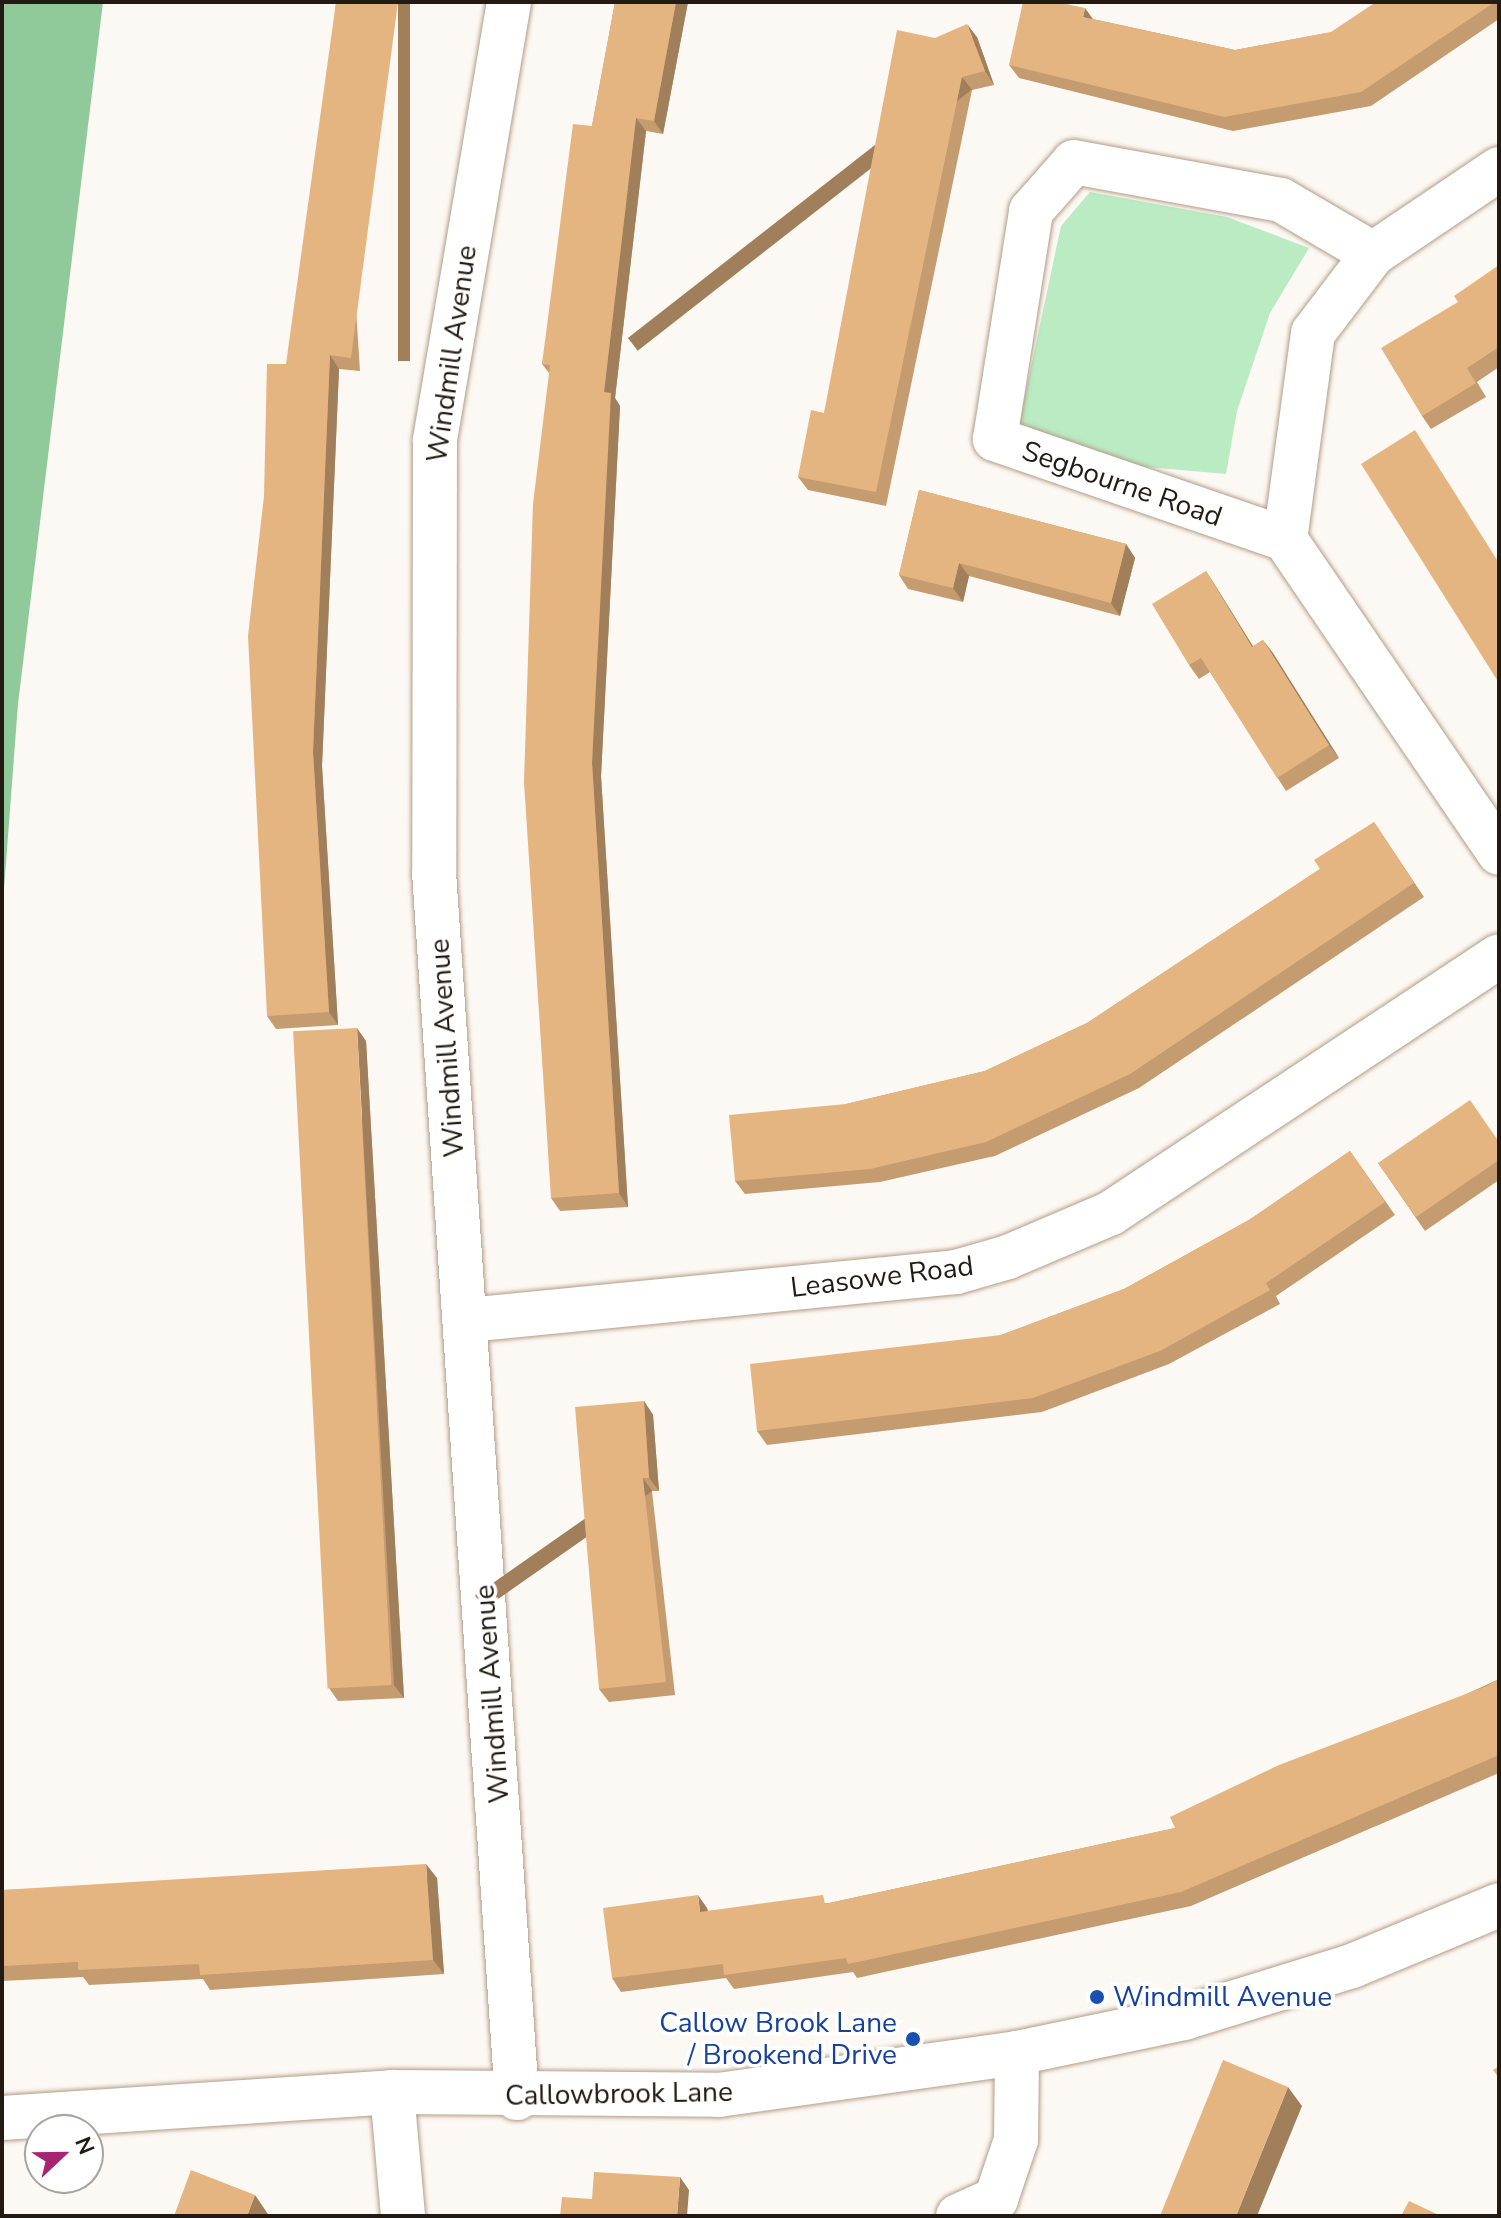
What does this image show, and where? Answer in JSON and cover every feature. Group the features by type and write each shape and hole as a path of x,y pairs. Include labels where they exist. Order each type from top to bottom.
{"street":[{"name":"Windmill Avenue","path":"509,2 435,441 434,872 468,1320 517,2098"},
{"name":"Segbourne Road","path":"1285,539 995,439 1031,211 1074,162 1281,200 1373,254"},
{"path":"1499,169 1373,254 1313,333 1285,539 1499,853"},
{"name":"Leasowe Road","path":"468,1320 956,1272 1008,1257 1111,1213 1499,956"},
{"name":"Callowbrook Lane","path":"2,2118 392,2092 517,2098 719,2095 1017,2053 1212,2009 1352,1966 1499,1905"},
{"path":"958,2216 996,2199 1016,2140 1017,2053"},
{"path":"392,2092 403,2216"}],"green space":[{"path":"2,2 103,2 18,704 2,915"},
{"path":"1090,192 1227,217 1309,248 1270,313 1237,411 1226,474 1113,464 1018,428 1061,226"}],"building":[{"path":"336,2 398,2 351,358 330,355 313,752 329,1012 267,1016 248,636 264,496 267,364 286,364"},
{"path":"615,2 676,2 654,121 636,118 604,392 611,393 592,763 619,1193 551,1198 524,782 533,504 550,365 542,364 573,124 592,126"},
{"path":"1023,2 1057,2 1085,8 1083,17 1235,50 1331,32 1376,2 1495,2 1361,92 1224,117 1009,65"},
{"path":"967,24 985,71 962,77 876,492 798,477 811,410 824,413 897,30 935,38"},
{"path":"1499,265 1499,347 1467,368 1476,383 1422,416 1381,348 1458,302 1454,296"},
{"path":"1415,430 1499,563 1499,683 1361,464"},
{"path":"919,490 1126,544 1111,603 959,563 953,588 899,575"},
{"path":"1206,571 1252,647 1263,640 1329,745 1277,778 1201,658 1189,665 1152,604"},
{"path":"1374,822 1414,883 1130,1074 986,1142 870,1169 735,1181 729,1115 846,1104 985,1071 1087,1023 1320,869 1314,860"},
{"path":"357,1028 391,1685 328,1688 293,1031"},
{"path":"1470,1100 1499,1142 1499,1160 1416,1217 1378,1163"},
{"path":"1350,1151 1385,1202 1266,1283 1270,1290 1160,1351 1033,1398 757,1431 750,1364 1001,1335 1124,1289 1249,1220"},
{"path":"644,1401 649,1478 643,1478 666,1682 599,1689 575,1407"},
{"path":"1499,1679 1499,1755 1181,1892 848,1964 846,1958 724,1975 723,1964 612,1978 603,1908 698,1895 700,1912 823,1895 825,1904 1175,1828 1170,1817 1279,1765"},
{"path":"426,1864 433,1960 200,1975 199,1964 78,1970 78,1962 2,1966 2,1890"},
{"path":"1223,2060 1288,2087 1236,2216 1160,2216"},
{"path":"191,2170 255,2195 247,2216 174,2216"},
{"path":"594,2172 680,2177 677,2216 560,2216 562,2197 592,2199"},
{"path":"1409,2201 1441,2216 1401,2216"}],"place":[{"name":"Windmill Avenue","path":"1097,1997"},
{"name":"Callow Brook Lane / Brookend Drive","path":"913,2039"}]}
